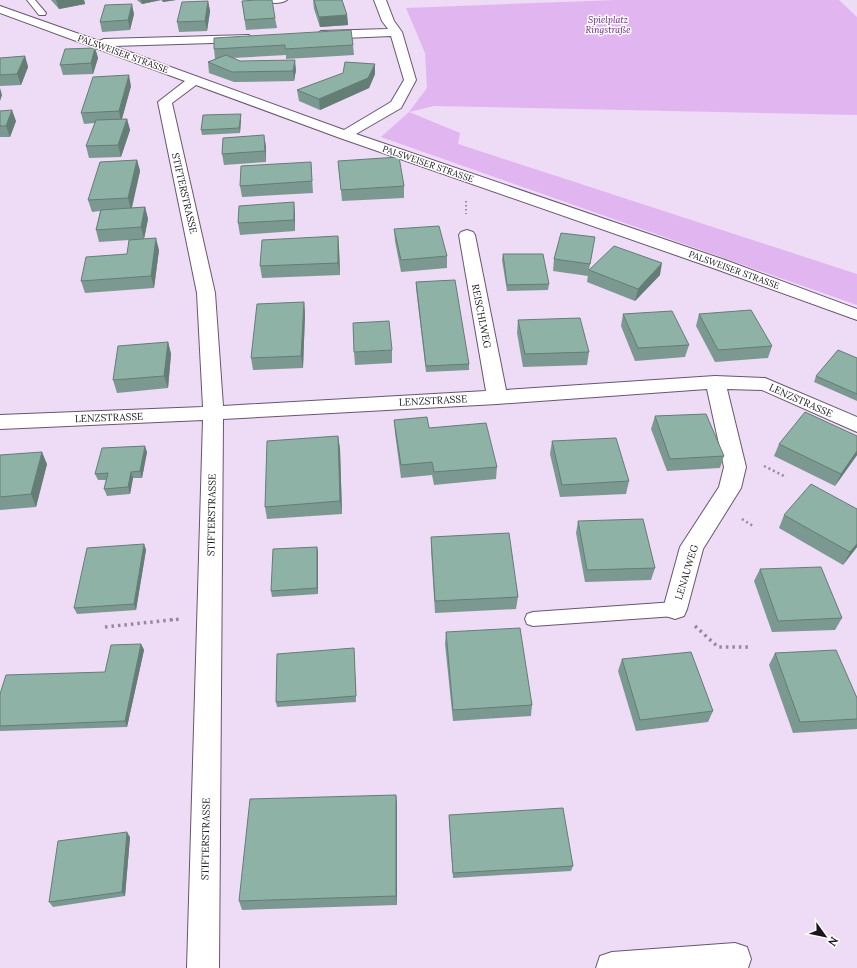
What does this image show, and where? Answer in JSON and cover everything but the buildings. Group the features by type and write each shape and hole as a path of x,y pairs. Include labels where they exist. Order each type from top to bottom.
{"street":[{"path":"345,135 396,105 410,80 396,32 388,21 380,0"},
{"name":"PALSWEISER STRASSE","path":"0,9 193,81 719,264 857,315"},
{"path":"309,35 396,32"},
{"path":"94,44 254,37"},
{"name":"STIFTERSTRASSE","path":"193,81 164,102 192,222 206,293 213,412 203,968"},
{"name":"REISCHLWEG","path":"467,235 497,397"},
{"name":"LENZSTRASSE","path":"0,422 497,397 715,382 765,384 857,425"},
{"name":"LENAUWEG","path":"675,609 692,546 730,488 734,467 715,382"},
{"path":"612,968 734,959"}],"lane":[{"path":"31,0 42,13"},
{"path":"267,0 283,0"},
{"name":"LENAUWEG","path":"533,620 675,609"}],"path":[{"path":"675,609 718,647 751,647"},
{"path":"105,627 209,616"}],"green space":[{"name":"Spielplatz Ringstraße","path":"616,0 839,0 857,17 857,115 434,106 409,112 427,88 425,53 406,8"},
{"path":"409,112 460,133 458,144 857,274 857,305 381,137"}]}
